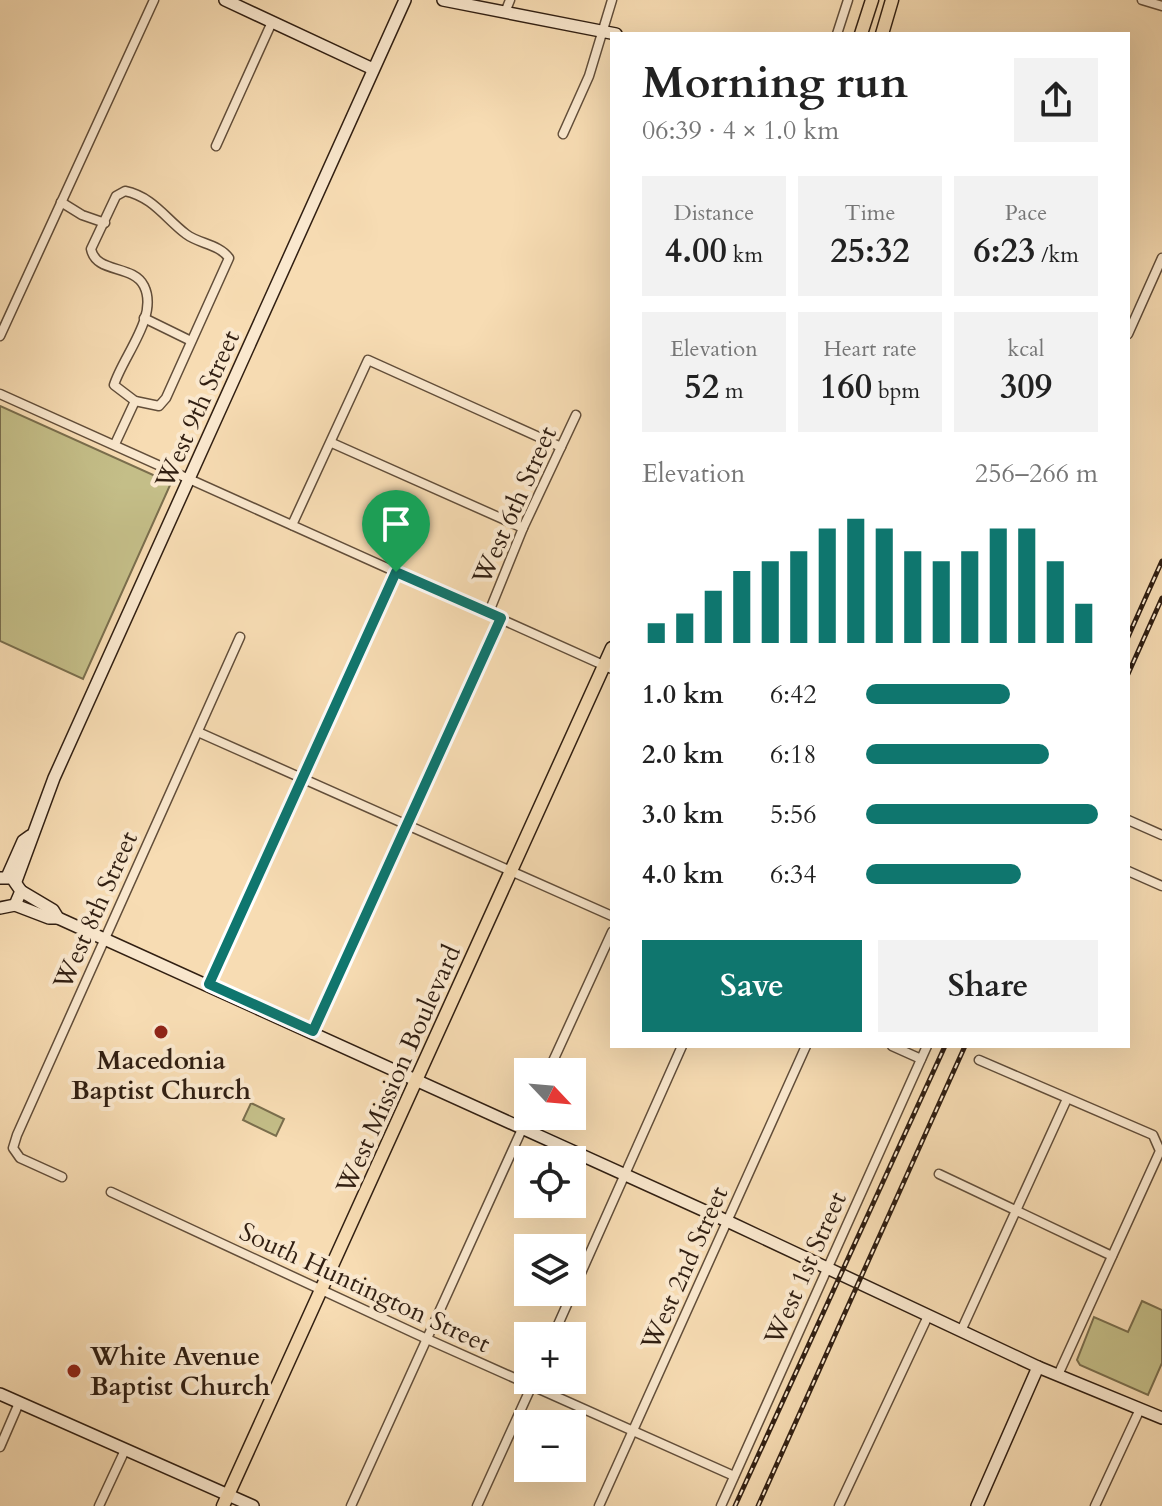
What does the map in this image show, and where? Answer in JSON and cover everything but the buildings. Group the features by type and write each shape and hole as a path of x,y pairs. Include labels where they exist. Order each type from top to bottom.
{"main road":[{"path":"862,32 872,0"},
{"path":"883,32 892,0"},
{"name":"West Mission Boulevard","path":"225,1500 323,1290 510,872 608,668"}],"street":[{"path":"0,336 154,0"},
{"path":"225,0 373,69"},
{"name":"West 9th Street","path":"5,909 23,841 30,836 405,0"},
{"path":"443,0 508,5 610,33"},
{"path":"563,134 589,76 612,0"},
{"path":"838,32 848,0"},
{"path":"1142,0 1162,6"},
{"path":"216,146 272,22"},
{"path":"125,191 133,193 160,207 186,235 223,250 229,258 166,398 159,406 135,401 114,385 148,304 141,280 100,264 93,258 91,249 105,223 116,196 125,191"},
{"path":"61,202 105,223"},
{"path":"1130,330 1162,258"},
{"path":"144,318 191,341"},
{"path":"292,525 368,360 561,447"},
{"path":"0,394 608,668"},
{"path":"115,444 135,401"},
{"name":"West 6th Street","path":"489,612 523,528 576,415"},
{"path":"332,443 523,528"},
{"path":"209,984 396,572"},
{"name":"West 6th Street","path":"313,1031 501,618"},
{"name":"West 8th Street","path":"62,1177 20,1158 13,1148 240,637"},
{"path":"198,732 610,915"},
{"path":"1130,821 1162,835"},
{"path":"1130,872 1162,886"},
{"path":"11,882 53,910 58,918"},
{"path":"5,909 58,918 313,1031 514,1125"},
{"path":"554,1058 610,936"},
{"path":"559,1322 681,1048"},
{"name":"West 2nd Street","path":"599,1506 805,1048"},
{"path":"896,1048 921,1059"},
{"name":"West 1st Street","path":"721,1506 926,1048"},
{"path":"979,1060 1066,1101 1153,1135 1157,1142 1157,1159 1058,1375"},
{"path":"961,1331 1066,1101"},
{"path":"351,1506 523,1130"},
{"path":"525,1130 1038,1367 1162,1418"},
{"path":"939,1174 1112,1256"},
{"name":"South Huntington Street","path":"111,1192 427,1339 514,1374"},
{"path":"839,1506 928,1316"},
{"path":"977,1506 1038,1367"},
{"path":"0,1394 125,1450 225,1500 253,1506"},
{"path":"477,1506 528,1394"},
{"name":"South Huntington Street","path":"558,1394 734,1476"},
{"path":"0,1447 19,1403"},
{"path":"1095,1506 1140,1409"},
{"path":"99,1506 125,1450"}],"shaded area":[{"path":"0,406 171,483 83,679 0,641"},
{"path":"251,1103 284,1119 276,1136 243,1120"},
{"path":"1142,1301 1162,1310 1162,1363 1148,1395 1080,1365 1077,1360 1094,1317 1128,1332"}],"railway":[{"path":"1130,633 1162,561"},
{"path":"1130,670 1162,598"},
{"path":"735,1506 944,1048"},
{"path":"758,1506 964,1048"}],"place":[{"name":"Macedonia Baptist Church","path":"161,1032"},
{"name":"White Avenue Baptist Church","path":"74,1371"}],"route":[{"path":"396,572 501,618 313,1031 209,984 396,572"}]}
